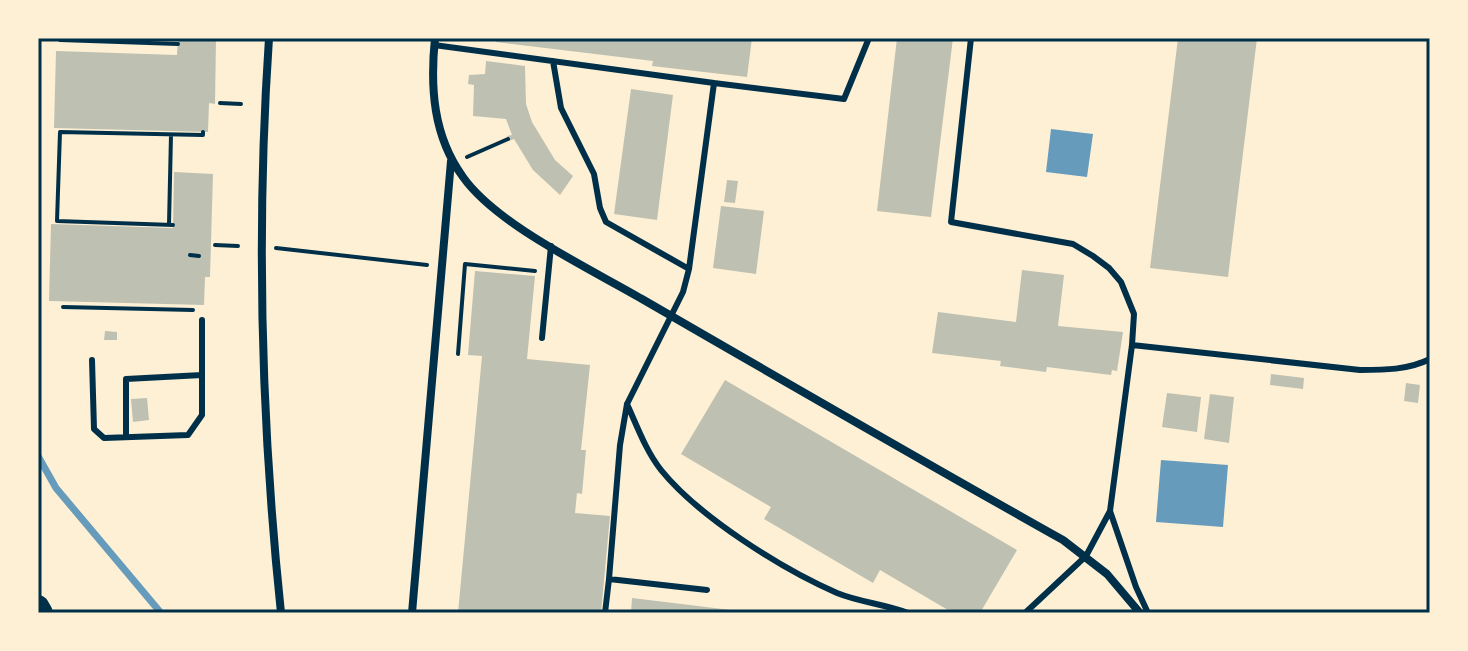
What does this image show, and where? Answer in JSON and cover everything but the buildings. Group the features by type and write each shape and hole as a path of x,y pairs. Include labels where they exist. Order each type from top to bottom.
{"highway":[{"path":"38,606 42,613"}],"street":[{"path":"269,38 262,317 272,524 281,613"},
{"path":"435,42 433,93 443,140 452,162 487,204 670,315 1063,540 1107,574 1140,613"},
{"path":"412,613 452,162"}],"lane":[{"path":"435,42 553,61 844,99 869,38"},
{"path":"971,38 951,222 1073,244 1109,268 1121,282 1134,314 1110,511 1086,556 1025,613"},
{"path":"553,61 561,108 594,174 600,208 606,222 689,269"},
{"path":"605,613 620,445 627,404 683,292 689,269 714,83"},
{"path":"542,338 551,245"},
{"path":"92,360 94,429 104,438 188,435 202,415 202,320"},
{"path":"1132,345 1360,370 1418,365 1430,359"},
{"path":"126,437 126,379 202,375"},
{"path":"627,404 644,443 661,469 690,499 750,546 838,593 908,613"},
{"path":"1110,511 1148,613"},
{"path":"609,579 707,590"}],"path":[{"path":"60,40 178,44"},
{"path":"220,103 241,104"},
{"path":"171,135 171,224 57,221 60,132 171,135 203,135 203,132"},
{"path":"452,162 508,139"},
{"path":"215,245 238,246"},
{"path":"262,247 442,267"},
{"path":"190,255 199,256"},
{"path":"458,354 465,264 548,272"},
{"path":"63,307 197,310"}],"water":[{"path":"1051,129 1093,134 1087,177 1046,172"},
{"path":"1161,460 1228,465 1223,527 1156,522"}],"waterway":[{"path":"38,456 56,488 161,613"}]}
